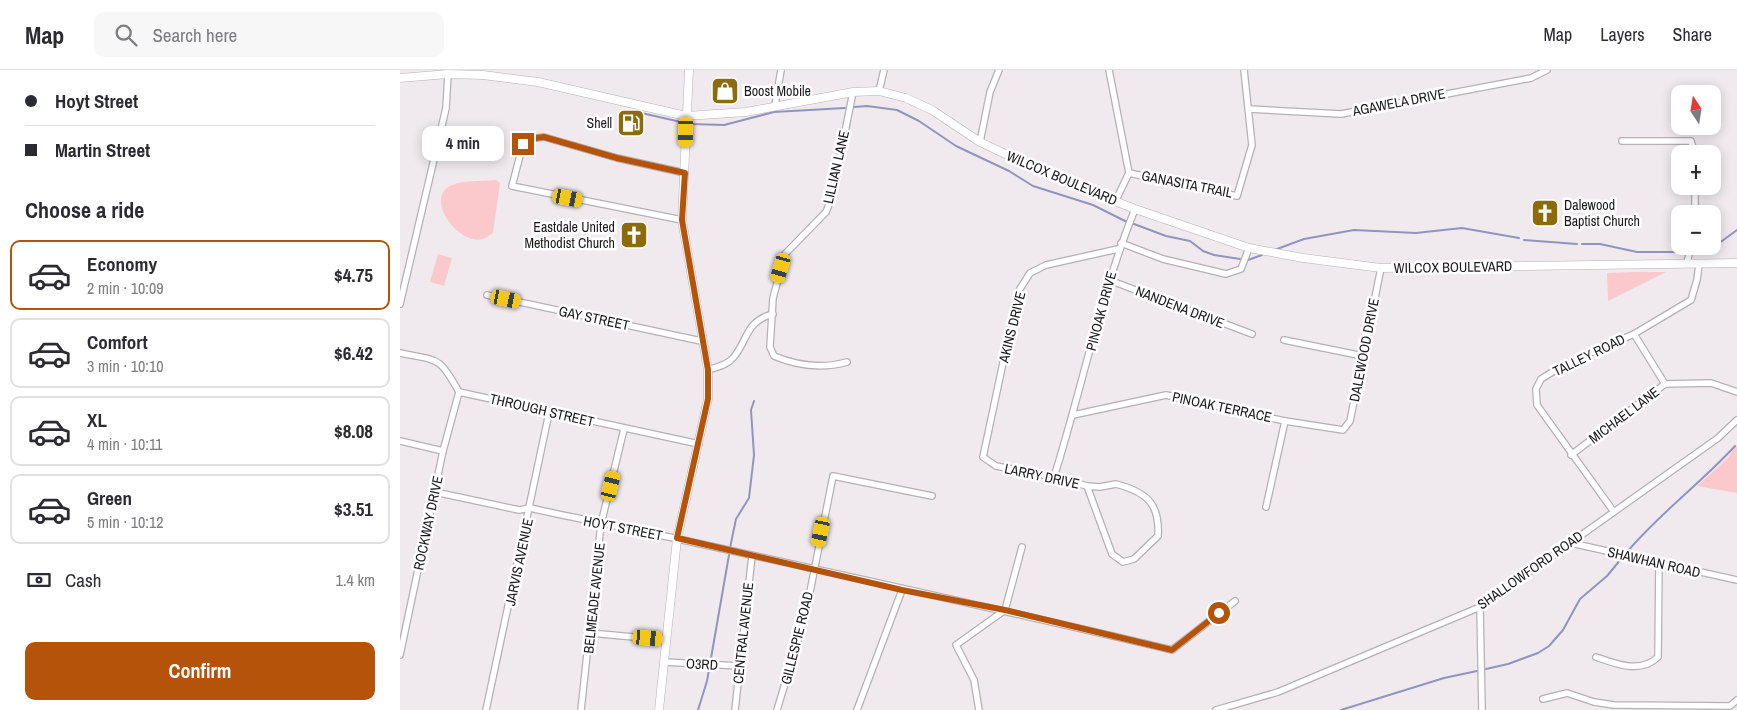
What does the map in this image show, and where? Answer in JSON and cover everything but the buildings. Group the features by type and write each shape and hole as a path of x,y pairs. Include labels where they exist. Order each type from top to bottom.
{"main road":[{"path":"659,710 677,538 708,399 708,370 682,220 689,70"},
{"name":"WILCOX BOULEVARD","path":"400,78 448,74 483,75 538,82 686,116 746,112 775,105 853,92 879,90 906,98 932,110 980,142 1054,177 1135,209 1249,248 1303,258 1381,268 1737,262"}],"street":[{"path":"775,105 781,70"},
{"path":"879,90 884,70"},
{"path":"980,142 990,92 999,70"},
{"path":"1109,70 1130,173 1116,200"},
{"name":"GANASITA TRAIL","path":"1130,173 1237,196 1252,145 1244,70"},
{"name":"AGAWELA DRIVE","path":"1249,109 1341,114 1531,78 1547,70"},
{"path":"400,304 446,108 448,74"},
{"name":"LILLIAN LANE","path":"847,362 834,366 812,366 791,363 774,356 770,347 773,322 772,298 785,254 826,212 832,197 853,92"},
{"path":"682,220 512,186 523,144 528,139 544,137 617,158 685,173"},
{"path":"1622,141 1691,141 1692,145"},
{"name":"PINOAK DRIVE","path":"1054,477 1073,415 1109,280 1135,209"},
{"path":"1120,246 1163,259 1226,274 1241,269 1249,248"},
{"name":"AKINS DRIVE","path":"996,466 983,457 1018,292 1030,273 1046,265 1120,246"},
{"path":"1687,263 1689,255"},
{"name":"TALLEY ROAD","path":"1614,512 1537,405 1536,389 1541,380 1567,363 1634,334 1691,300 1697,280 1699,264"},
{"name":"DALEWOOD DRIVE","path":"1343,430 1350,421 1381,268"},
{"name":"NANDENA DRIVE","path":"1109,280 1252,334"},
{"name":"GAY STREET","path":"487,295 702,341"},
{"path":"708,370 719,367 732,358 751,327 763,317 773,314"},
{"path":"1634,334 1665,384"},
{"path":"1284,340 1363,356"},
{"path":"400,353 439,362 460,392"},
{"name":"MICHAEL LANE","path":"1572,454 1665,384 1711,382 1737,392"},
{"name":"THROUGH STREET","path":"460,392 549,413 699,444"},
{"name":"ROCKWAY DRIVE","path":"400,655 443,451 460,392"},
{"name":"PINOAK TERRACE","path":"1073,415 1166,395 1285,421 1343,430"},
{"name":"JARVIS AVENUE","path":"486,710 549,413"},
{"name":"SHALLOWFORD ROAD","path":"1216,710 1278,692 1480,607 1718,438 1737,420"},
{"path":"1266,507 1285,421"},
{"name":"BELMEADE AVENUE","path":"581,710 601,524 624,429"},
{"path":"400,442 443,451"},
{"name":"LARRY DRIVE","path":"996,466 1054,477 1087,486 1100,487 1116,484 1134,489 1155,507 1159,519 1158,536 1134,559 1123,562 1112,554 1087,486"},
{"name":"GILLESPIE ROAD","path":"777,710 805,617 833,476 932,496"},
{"name":"HOYT STREET","path":"435,492 519,510 530,508 677,538 752,556 814,568 902,590 1005,610 1172,650 1235,601"},
{"name":"SHAWHAN ROAD","path":"1571,543 1737,580"},
{"path":"979,710 974,680 956,645 1005,610 1022,547"},
{"name":"CENTRAL AVENUE","path":"735,710 752,556"},
{"path":"1596,658 1636,667 1651,664 1658,657 1660,564"},
{"path":"857,710 902,590"},
{"path":"1480,607 1482,710"},
{"path":"590,634 667,640"},
{"name":"O3RD","path":"664,662 740,666"},
{"path":"1543,699 1566,693 1594,702 1614,705 1730,706 1737,700"}],"shaded area":[{"path":"496,180 500,183 493,233 483,239 464,236 448,220 443,211 441,201 443,193 450,186 461,182"},
{"path":"438,254 452,258 444,286 430,282"},
{"path":"1666,272 1608,301 1607,273"},
{"path":"1735,446 1737,446 1737,493 1697,486 1728,458"}],"waterway":[{"path":"854,107 867,106 897,110 919,121 956,146 1009,171 1033,186 1093,205 1129,223"},
{"path":"691,124 724,125 774,112 845,108"},
{"path":"637,112 681,122"},
{"path":"1134,224 1166,236 1190,241 1203,251 1214,255 1240,259"},
{"path":"1277,249 1304,239 1354,230 1416,233 1462,228 1519,238"},
{"path":"1721,241 1737,230"},
{"path":"1524,240 1577,244"},
{"path":"1582,244 1600,244 1637,252 1671,252"},
{"path":"1248,260 1262,255"},
{"path":"730,548 736,519 749,498 754,455 751,410 754,401"},
{"path":"1627,552 1653,524 1735,446"},
{"path":"698,710 707,681 729,555"},
{"path":"1486,669 1508,664 1538,653 1549,646 1563,630 1580,599 1607,576 1621,559"},
{"path":"1341,710 1444,678 1477,671"}],"place":[{"name":"Boost Mobile","path":"725,91"},
{"name":"Shell","path":"631,123"},
{"name":"Dalewood Baptist Church","path":"1545,213"},
{"name":"Eastdale United Methodist Church","path":"634,235"}],"route":[{"path":"523,144 528,139 544,137 617,158 685,173 682,220 691,281 708,370 708,399 677,538 752,556 814,568 902,590 1005,610 1172,650 1219,613"}]}
